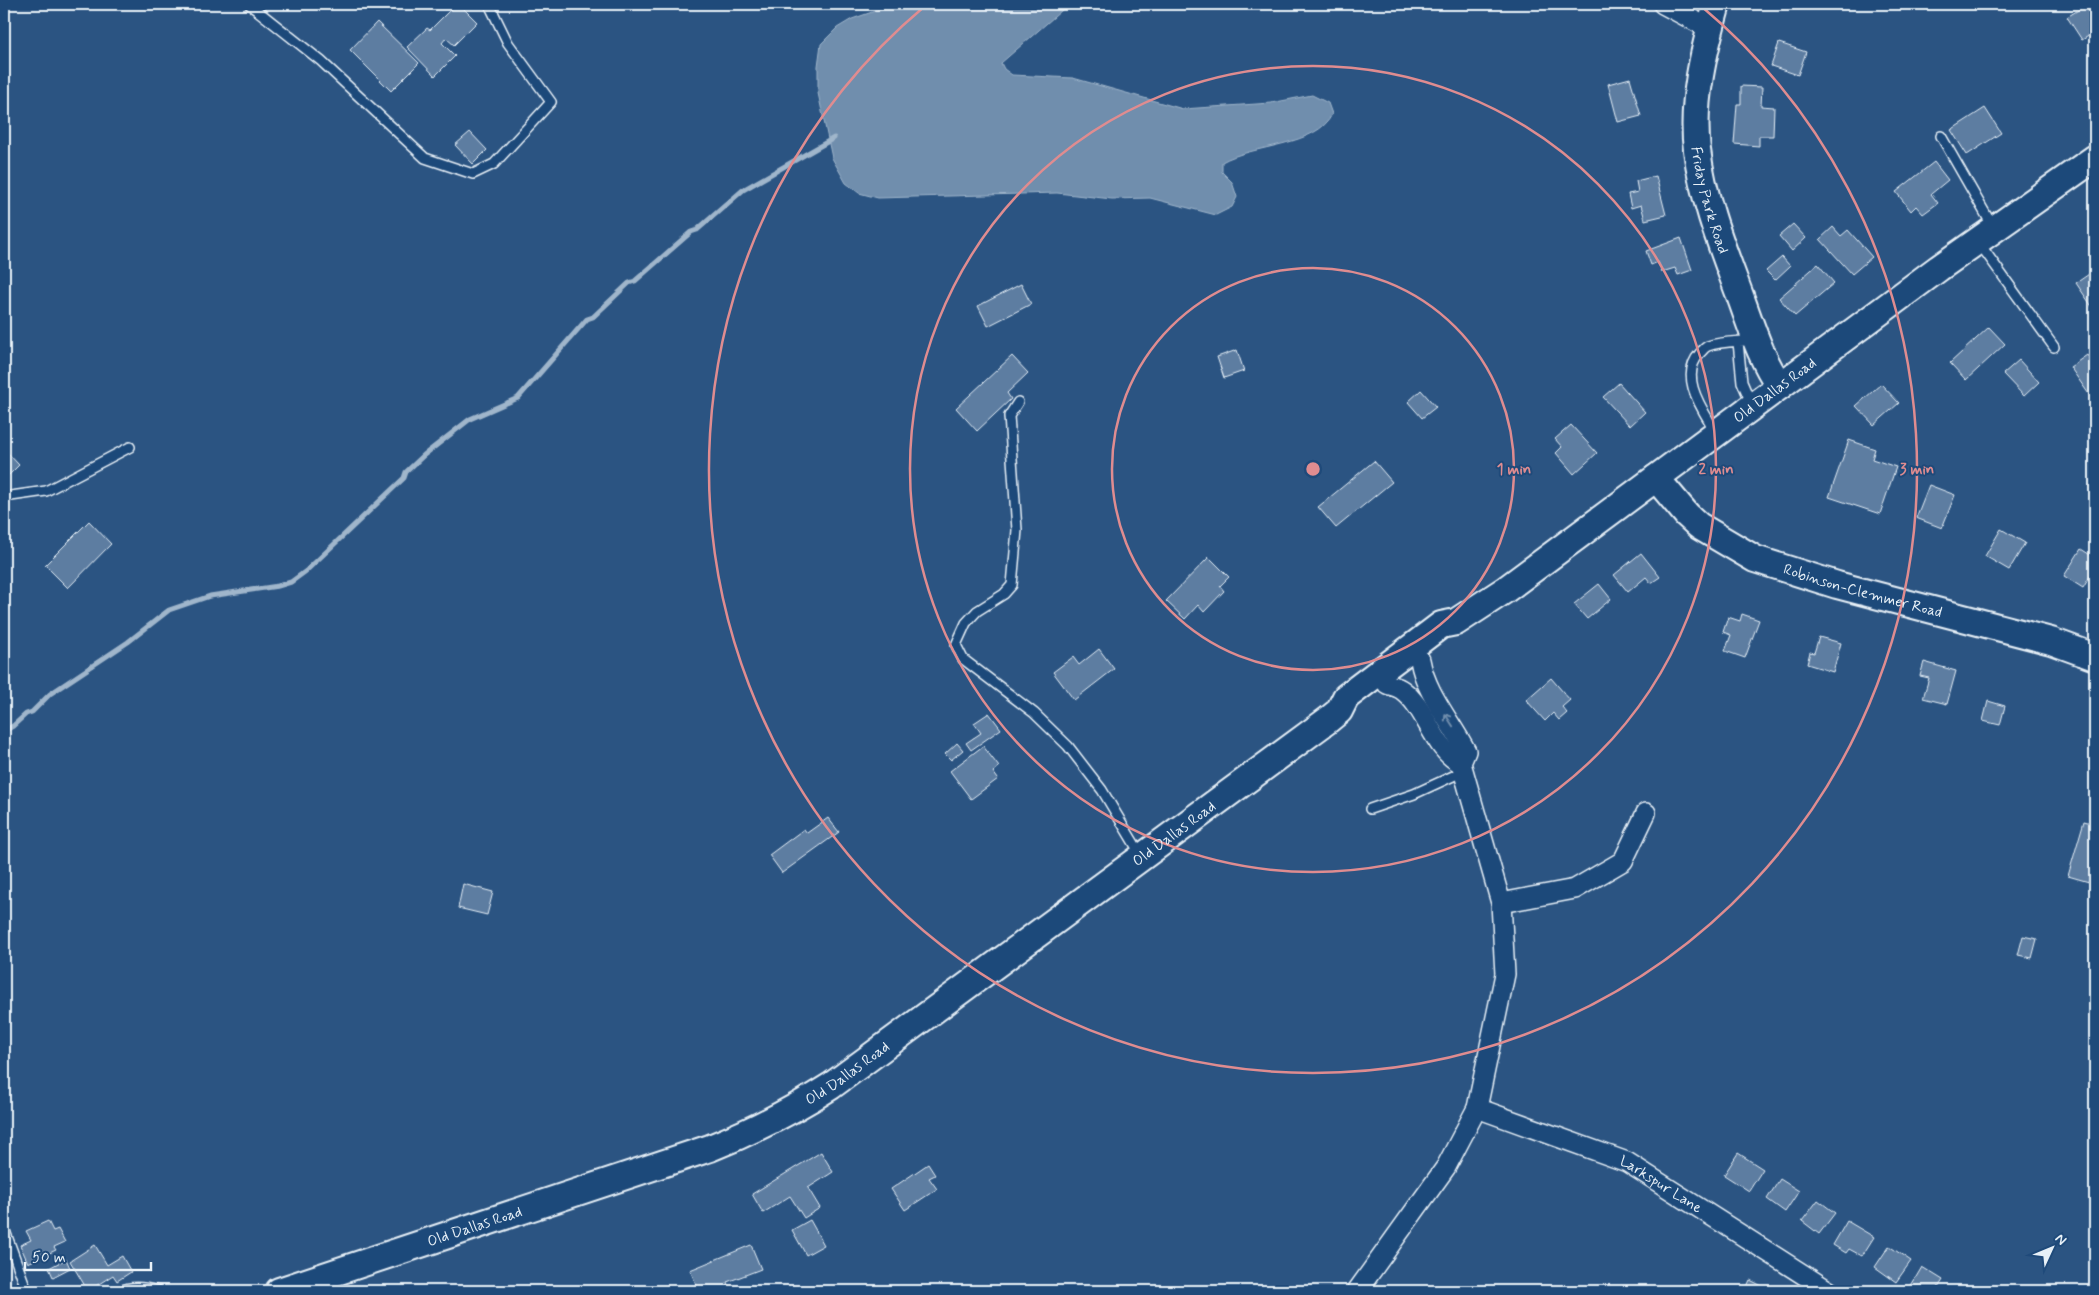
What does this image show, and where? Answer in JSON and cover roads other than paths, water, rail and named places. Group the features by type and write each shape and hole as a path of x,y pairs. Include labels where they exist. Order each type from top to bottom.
{"main road":[{"name":"Friday Park Road","path":"1717,4 1710,29 1699,88 1697,149 1705,195 1747,341 1780,386"},
{"name":"Old Dallas Road","path":"279,1291 710,1148 781,1117 831,1086 1339,711 1346,697 1441,625 1456,622 1505,590 1986,235 2095,158"},
{"name":"Robinson-Clemmer Road","path":"1656,478 1687,515 1699,526 1755,559 1837,585 2051,641 2095,657"},
{"name":"Old Dallas Road","path":"1339,711 1352,709 1420,660 1448,638 1456,622"}],"street":[{"path":"1663,4 1710,29"},
{"path":"1362,1289 1446,1167 1477,1108 1505,974 1501,902 1462,767 1466,750 1452,723 1428,686 1420,660"},
{"path":"1387,684 1402,690 1417,706 1450,758 1462,767"},
{"path":"1501,902 1574,889 1623,861 1646,813"},
{"name":"Larkspur Lane","path":"1477,1108 1627,1162 1810,1286 1829,1291"}],"lane":[{"path":"249,4 321,61 425,158 473,174 494,164 551,102 508,43 489,4"},
{"path":"1940,136 1986,235 2054,347"},
{"path":"1717,434 1698,402 1692,386 1692,370 1695,358 1707,346 1747,341 1742,382 1753,406"},
{"path":"1018,402 1009,416 1012,434 1017,530 1012,585 1004,594 977,611 966,623 956,645 963,659 1034,713 1068,746 1102,790 1142,857"},
{"path":"4,497 46,491 130,447"},
{"path":"1370,809 1414,794 1462,767"},
{"path":"4,1228 27,1291"},
{"path":"120,1291 128,1287 148,1288 158,1291"}],"water":[{"path":"895,4 1069,4 1001,63 1004,69 1012,75 1073,78 1183,109 1271,103 1312,95 1328,103 1332,114 1325,125 1313,133 1283,144 1235,156 1222,162 1222,172 1232,182 1237,197 1232,207 1216,215 1150,198 1112,199 1057,193 878,198 859,193 846,183 832,158 818,93 818,66 821,44 837,28 852,19"}],"waterway":[{"path":"4,731 13,726 26,714 32,712 50,694 128,642 169,610 210,596 278,586 291,582 306,571 404,478 406,472 424,455 470,419 518,398 587,319 593,317 629,283 635,281 691,232 697,230 743,190 834,138"}]}
